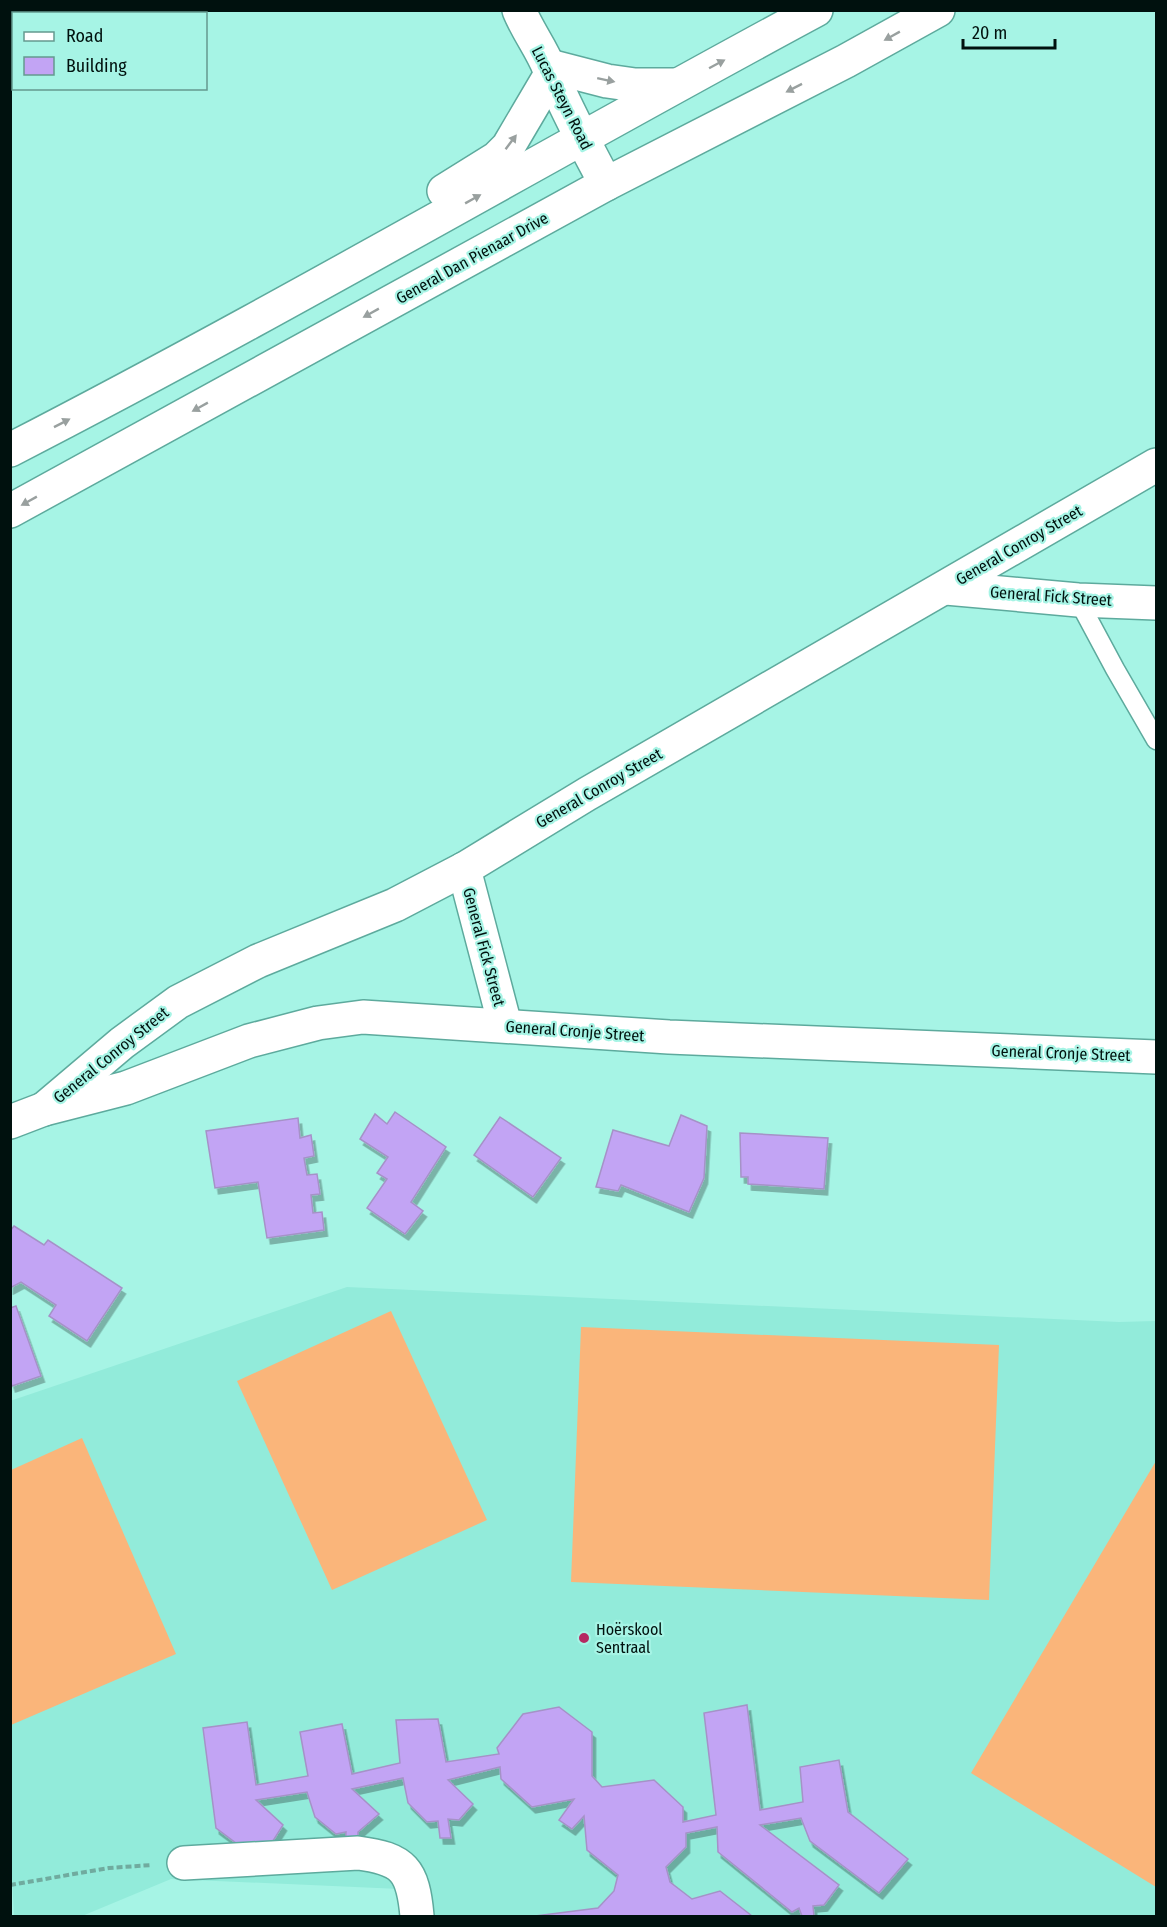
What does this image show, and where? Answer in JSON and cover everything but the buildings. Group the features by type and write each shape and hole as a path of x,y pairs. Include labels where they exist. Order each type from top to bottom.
{"street":[{"name":"Lucas Steyn Road","path":"519,10 606,184"},
{"path":"10,450 144,381 816,10"},
{"name":"General Dan Pienaar Drive","path":"10,511 606,184 846,61 938,10"},
{"path":"220,339 303,277 497,158 518,133 550,70 635,85 678,85"},
{"name":"General Conroy Street","path":"44,1109 122,1043 178,1002 258,961 395,905 464,869 587,794 1156,465"},
{"name":"General Fick Street","path":"946,588 1078,600 1156,603"},
{"name":"General Fick Street","path":"464,869 505,1026"},
{"name":"General Cronje Street","path":"10,1122 44,1109 126,1088 249,1041 318,1023 363,1017 669,1037 1156,1057"},
{"path":"184,1863 358,1853 384,1857 400,1865 408,1874 416,1901 417,1917"}],"lane":[{"path":"1078,600 1156,740"}],"path":[{"path":"10,1885 109,1868 184,1863"}],"shaded area":[{"name":"Hoërskool Sentraal","path":"347,1287 1119,1322 1156,1321 1156,1916 402,1916 400,1889 171,1879 82,1916 14,1916 12,1876 10,1876 10,1401"},
{"path":"391,1311 487,1520 332,1590 237,1381"},
{"path":"581,1327 999,1345 989,1600 571,1582"},
{"path":"82,1438 176,1654 11,1725 11,1470"},
{"path":"1156,1461 1156,1887 971,1773"}],"place":[{"name":"Hoërskool Sentraal","path":"584,1638"}]}
